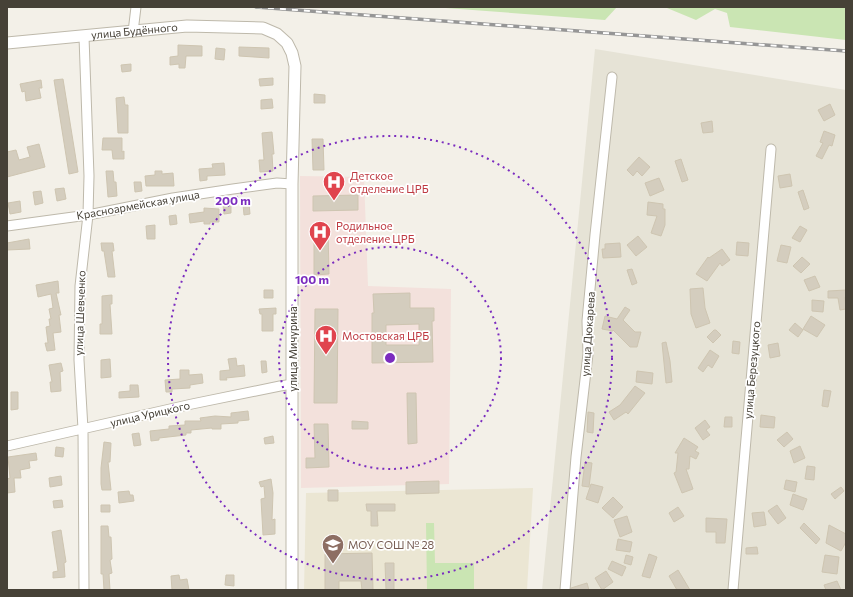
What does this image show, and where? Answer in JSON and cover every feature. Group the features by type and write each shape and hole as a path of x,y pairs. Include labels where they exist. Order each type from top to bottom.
{"street":[{"path":"132,32 136,7"},
{"name":"улица Будённого","path":"7,43 187,26 263,28"},
{"name":"улица Мичурина","path":"263,28 277,34 287,43 292,53 295,66 292,184 292,590"},
{"name":"улица Шевченко","path":"84,36 89,176 88,215 80,293 78,360 83,429 84,590"},
{"name":"улица Дюкарева","path":"564,590 588,354 587,321 612,77"},
{"name":"улица Березуцкого","path":"734,590 771,149"},
{"name":"Красноармейская улица","path":"7,226 27,222 88,215 173,198 234,189 277,183 292,184"},
{"name":"улица Урицкого","path":"7,446 192,404 293,384"}],"shaded area":[{"path":"595,49 846,90 846,590 542,590"},
{"path":"300,176 364,177 368,286 451,289 449,484 301,488"},
{"path":"533,488 527,590 304,590 306,493"}],"green space":[{"path":"432,7 617,7 605,20"},
{"path":"656,7 846,7 846,40 730,27 727,13 715,9 696,20 667,8"},
{"path":"426,523 434,523 435,563 474,563 474,590 427,590"}],"building":[{"path":"178,45 202,46 202,56 186,56 185,68 179,68 179,64 170,65 170,57 178,56"},
{"path":"239,47 269,48 269,58 239,56"},
{"path":"216,48 225,49 224,60 215,59"},
{"path":"131,64 131,71 122,72 121,65"},
{"path":"273,78 273,85 260,86 259,79"},
{"path":"63,79 78,172 69,174 54,80"},
{"path":"41,80 42,88 39,88 41,98 26,101 25,91 22,92 20,84"},
{"path":"314,94 325,95 325,103 314,103"},
{"path":"124,97 125,105 128,105 128,133 118,133 116,98"},
{"path":"272,99 273,108 261,109 261,100"},
{"path":"830,104 835,115 824,121 818,110"},
{"path":"712,121 713,132 703,133 701,123"},
{"path":"824,131 835,135 832,146 829,145 822,159 816,156 823,143 820,142"},
{"path":"272,132 274,154 272,154 273,171 260,172 259,160 264,160 262,133"},
{"path":"103,138 122,138 122,152 124,151 124,159 113,159 112,150 102,150"},
{"path":"312,139 323,139 324,170 313,170"},
{"path":"39,144 45,167 7,177 7,152 16,150 19,160 30,157 27,147"},
{"path":"639,157 650,167 642,176 637,171 633,176 627,170"},
{"path":"681,159 688,180 682,182 675,161"},
{"path":"224,163 225,175 207,176 207,180 200,181 199,169 213,168 212,164"},
{"path":"106,171 113,171 114,182 116,182 117,196 108,197"},
{"path":"155,171 162,171 162,174 173,173 174,186 146,186 145,176 155,175"},
{"path":"790,174 792,186 780,188 778,176"},
{"path":"659,178 664,190 650,196 645,183"},
{"path":"134,182 141,182 142,191 135,192"},
{"path":"64,188 66,199 57,201 55,189"},
{"path":"803,190 809,208 804,210 798,192"},
{"path":"41,191 43,203 35,205 33,192"},
{"path":"358,195 358,210 313,211 313,196"},
{"path":"20,201 21,212 10,214 8,203"},
{"path":"648,202 663,204 663,209 665,209 665,225 661,236 651,233 657,216 647,215"},
{"path":"249,203 250,214 244,215 243,204"},
{"path":"231,204 231,213 224,214 223,205"},
{"path":"204,208 219,209 219,222 210,222 210,224 204,224 204,221 190,223 189,214 204,212"},
{"path":"176,215 177,224 170,225 169,216"},
{"path":"155,225 155,239 147,239 146,226"},
{"path":"800,226 807,230 800,242 792,238"},
{"path":"314,229 328,229 329,274 314,275"},
{"path":"638,236 647,247 636,256 627,245"},
{"path":"29,239 30,249 7,250 7,243"},
{"path":"737,242 749,243 748,256 736,255"},
{"path":"101,243 113,243 114,251 112,251 115,277 108,277 104,251 102,251"},
{"path":"620,243 621,257 603,258 602,249 605,249 605,244"},
{"path":"781,245 791,247 787,263 777,261"},
{"path":"722,249 730,260 722,266 720,263 707,281 696,274 708,257 709,258"},
{"path":"802,257 810,264 801,273 793,266"},
{"path":"632,269 637,283 632,285 627,270"},
{"path":"815,276 820,287 809,291 804,280"},
{"path":"58,281 59,293 56,293 61,315 59,315 61,332 53,333 55,350 47,351 45,343 48,343 46,327 50,326 49,319 51,319 49,309 53,308 51,294 38,297 36,285"},
{"path":"703,288 705,308 710,323 696,328 691,314 690,289"},
{"path":"264,290 273,290 273,298 264,298"},
{"path":"846,290 846,309 840,310 838,298 828,298 828,291"},
{"path":"410,293 410,308 434,308 434,321 432,321 433,362 372,363 372,313 374,313 373,294","holes":["419,324 419,345 386,345 386,325"]},
{"path":"112,295 112,304 110,304 112,334 100,334 100,324 102,324 102,296"},
{"path":"812,300 824,301 823,312 812,311"},
{"path":"625,307 630,310 623,320 635,332 641,332 637,347 630,347 613,330 602,329 605,316 617,319"},
{"path":"276,308 276,314 273,314 273,331 262,331 262,314 260,314 259,309"},
{"name":"Мостовская ЦРБ","path":"315,309 338,309 337,403 314,403"},
{"path":"811,316 825,325 817,337 803,329"},
{"path":"795,323 803,330 798,337 789,330"},
{"path":"714,330 721,335 713,343 707,337"},
{"path":"733,341 740,342 739,354 732,353"},
{"path":"666,342 672,382 666,383 662,343"},
{"path":"778,343 780,356 770,358 768,345"},
{"path":"710,350 719,356 712,368 708,365 703,372 698,368"},
{"path":"236,358 237,366 244,365 245,376 220,380 220,371 230,370 228,359"},
{"path":"110,359 111,377 101,378 101,360"},
{"path":"261,361 266,361 267,372 262,373"},
{"path":"61,363 63,371 60,372 61,391 51,392 50,382 52,382 49,365"},
{"path":"180,370 189,370 189,375 202,374 203,383 190,385 190,388 172,389 172,392 166,392 165,380 180,379"},
{"path":"637,371 653,373 652,384 636,382"},
{"path":"130,385 138,385 139,397 119,398 119,392 130,391"},
{"path":"635,386 645,393 628,414 626,412 614,420 609,412 620,405"},
{"path":"824,390 831,391 828,407 822,406"},
{"path":"11,392 18,392 18,409 11,410"},
{"path":"407,393 416,393 417,443 408,444"},
{"path":"248,411 249,420 238,421 238,423 221,424 221,429 212,428 191,430 191,433 186,433 186,435 159,438 159,440 151,441 150,431 169,429 169,426 185,425 185,421 201,421 200,418 215,416 231,417 231,413"},
{"path":"588,412 594,413 593,433 587,432"},
{"path":"761,415 775,417 774,428 760,427"},
{"path":"725,417 732,417 732,427 724,427"},
{"path":"705,420 710,427 706,430 710,435 703,440 695,428"},
{"path":"352,421 368,422 368,429 352,429"},
{"path":"314,424 328,424 329,467 306,468 306,458 315,458"},
{"path":"787,432 793,439 784,447 777,440"},
{"path":"139,433 141,445 134,446 132,434"},
{"path":"273,436 274,443 265,444 264,438"},
{"path":"684,438 698,447 695,451 699,453 696,459 690,456 689,469 686,469 693,489 682,493 674,473 676,472 678,453 675,453"},
{"path":"104,442 111,443 110,462 108,462 111,490 102,490 101,484"},
{"path":"800,446 805,458 794,463 790,451"},
{"path":"56,447 64,448 63,457 55,456"},
{"path":"36,453 37,460 29,461 30,468 20,470 21,478 14,478 15,492 7,493 7,479 10,478 8,457"},
{"path":"585,462 592,463 589,487 582,486"},
{"path":"807,466 815,467 814,480 805,479"},
{"path":"61,476 62,485 50,487 49,478"},
{"path":"271,479 273,493 272,520 275,519 275,534 263,535 261,499 265,498 264,486 261,487 259,482"},
{"path":"786,480 797,482 795,492 784,489"},
{"path":"439,481 439,493 406,494 406,482"},
{"path":"591,484 603,487 598,503 586,499"},
{"path":"841,487 844,491 835,499 831,494"},
{"path":"328,490 338,490 338,501 328,501"},
{"path":"129,491 130,495 133,495 134,501 119,503 118,492"},
{"path":"793,494 807,499 803,510 790,505"},
{"path":"613,497 623,507 613,518 602,508"},
{"path":"62,500 63,507 54,508 53,501"},
{"path":"366,504 395,504 395,511 377,511 378,526 371,526 371,511 367,511"},
{"path":"101,505 110,505 110,512 101,512"},
{"path":"777,505 786,518 778,524 768,511"},
{"path":"678,507 684,516 674,522 669,513"},
{"path":"764,512 766,525 754,527 752,513"},
{"path":"627,516 632,532 620,537 614,520"},
{"path":"706,518 727,519 725,543 716,543 716,532 706,532"},
{"path":"804,523 820,539 816,544 800,528"},
{"path":"829,525 846,534 846,542 841,551 826,543"},
{"path":"101,526 108,526 109,537 111,537 112,559 110,560 112,573 109,574 110,590 104,590 103,574 101,574"},
{"path":"61,530 66,562 64,563 65,577 53,578 53,572 58,571 52,532"},
{"path":"618,539 632,542 630,552 616,550"},
{"path":"757,547 758,554 746,554 746,548"},
{"path":"372,553 373,590 362,590 361,581 339,581 339,590 325,590 325,554"},
{"path":"649,554 657,557 650,578 642,576"},
{"path":"626,555 633,557 631,565 624,563"},
{"path":"825,555 839,557 837,574 822,572"},
{"path":"612,561 626,567 622,576 608,569"},
{"path":"385,563 394,563 394,590 386,590"},
{"path":"678,570 690,590 677,590 669,576"},
{"path":"606,571 613,582 602,590 595,578"},
{"path":"179,575 180,580 187,579 189,590 172,590 171,576"},
{"path":"226,575 234,575 234,586 225,585"},
{"path":"837,581 841,590 826,590 824,585"},
{"path":"587,583 589,590 571,590 571,588"}],"railway":[{"path":"256,7 846,51"}],"place":[{"name":"Детское отделение ЦРБ","path":"334,202"},
{"name":"Родильное отделение ЦРБ","path":"320,252"},
{"name":"Мостовская ЦРБ","path":"326,356"},
{"name":"МОУ СОШ № 28","path":"333,564"}]}
